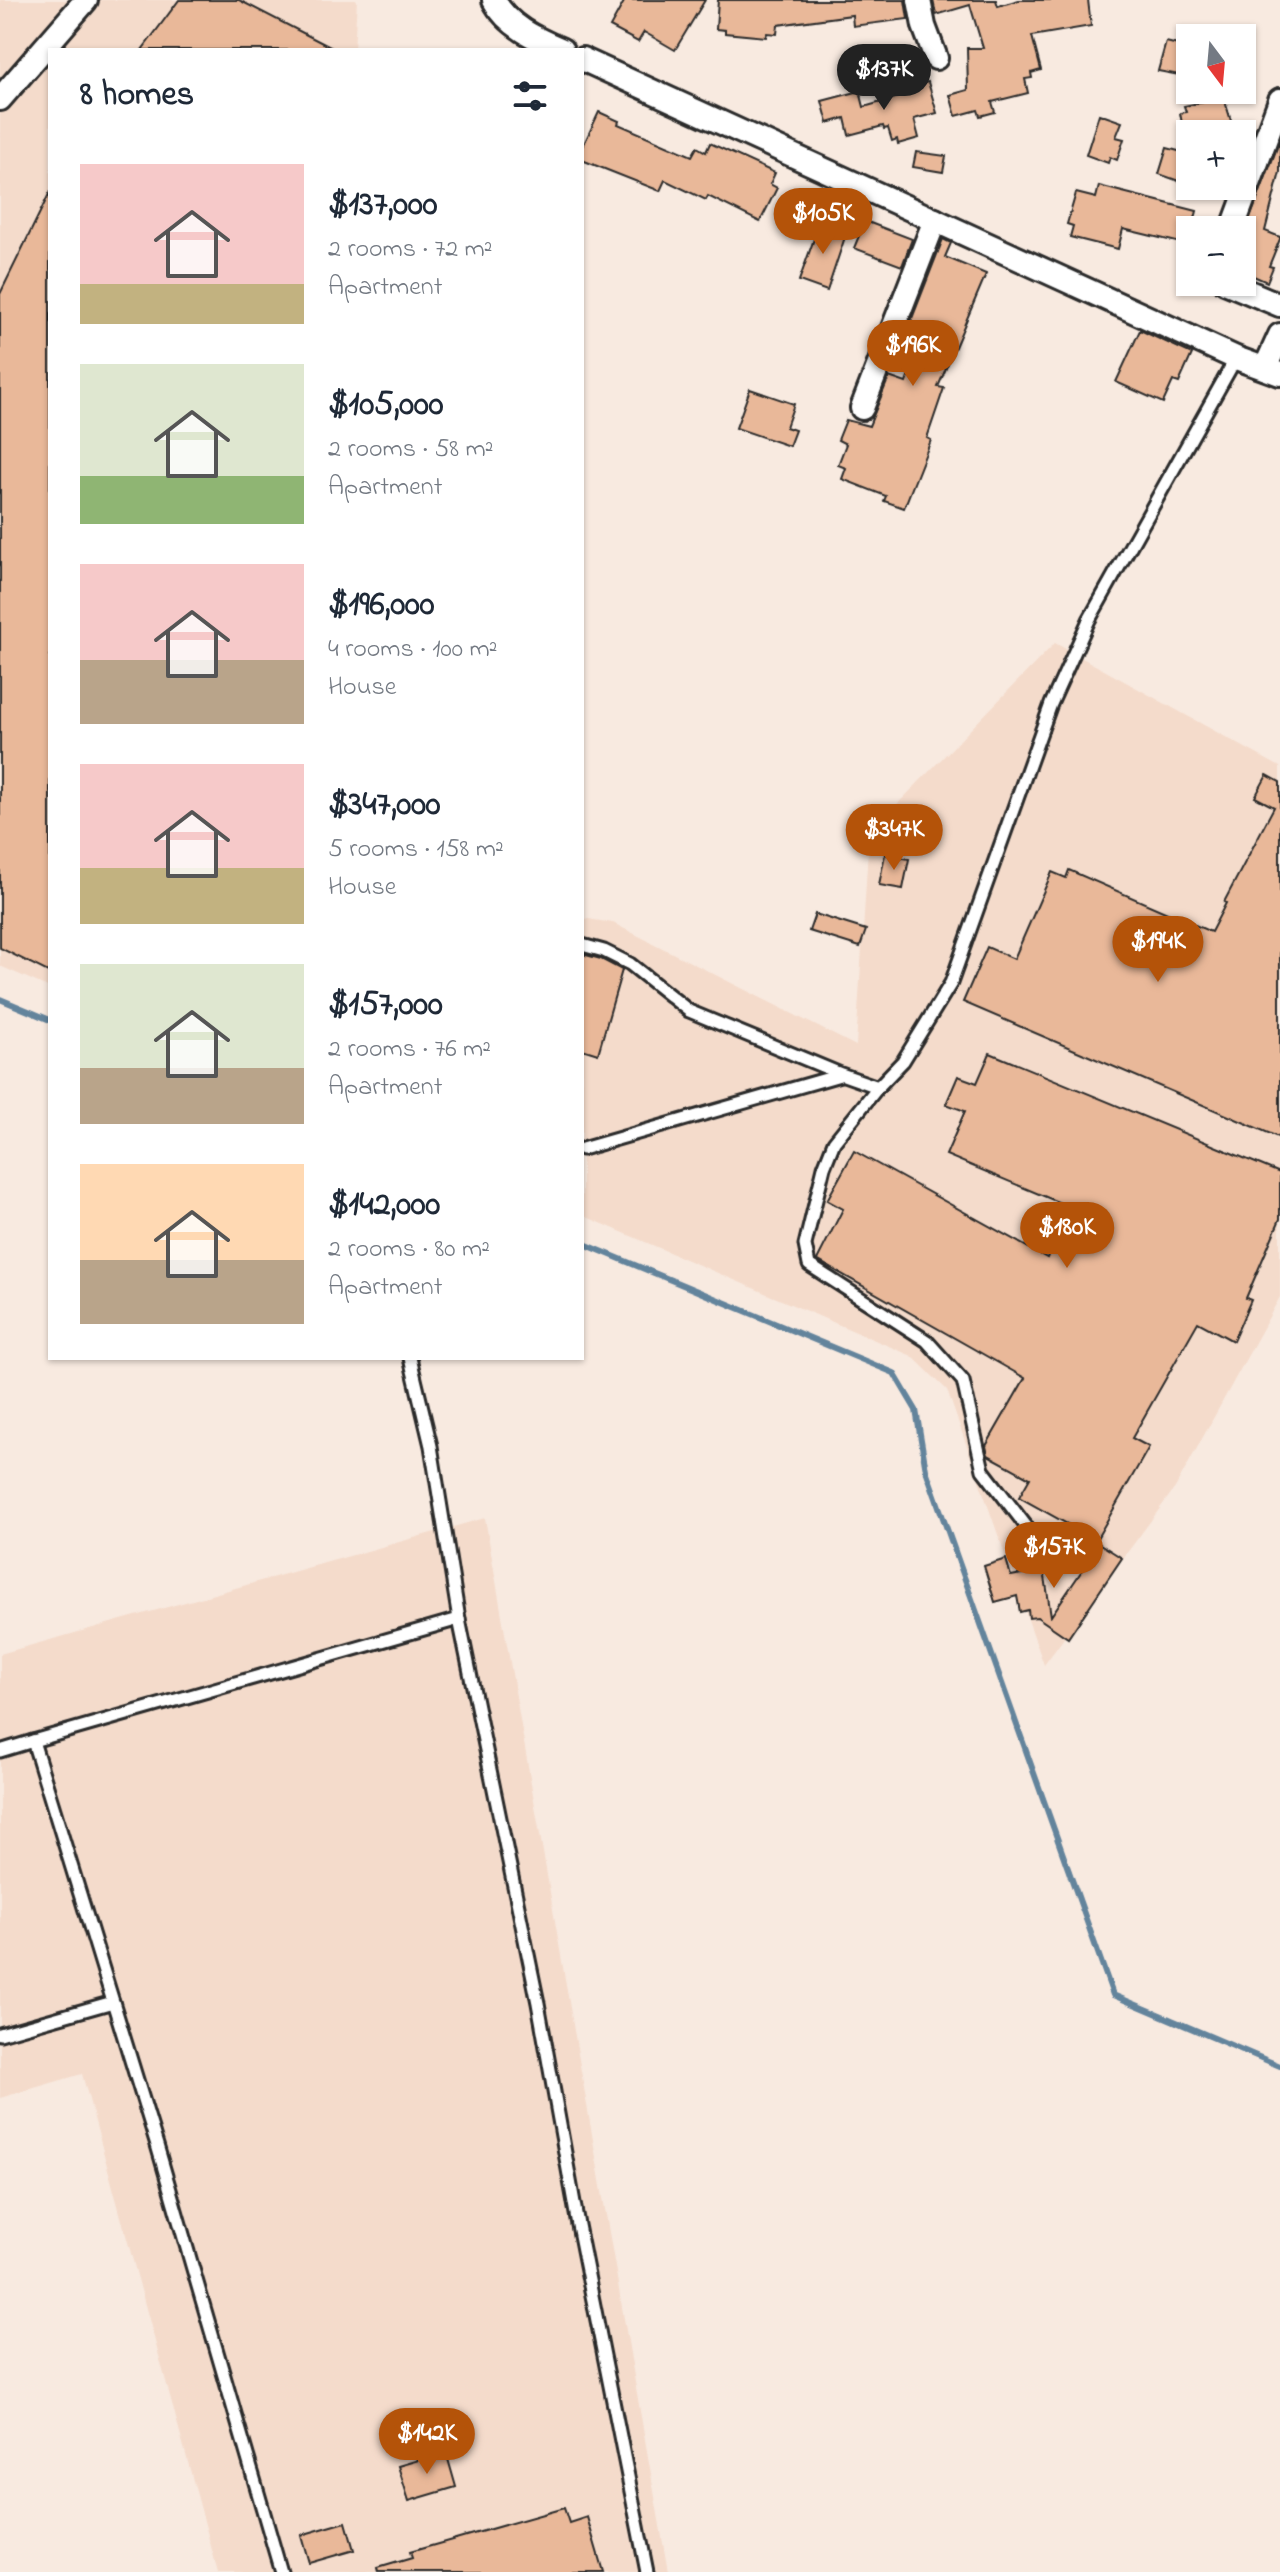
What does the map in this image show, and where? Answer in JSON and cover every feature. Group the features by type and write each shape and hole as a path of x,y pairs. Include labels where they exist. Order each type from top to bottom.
{"street":[{"path":"0,99 86,0"},
{"path":"494,0 503,14 515,24 558,48"},
{"path":"919,0 924,26 936,58"},
{"path":"584,60 1236,358 1272,371 1280,335"},
{"path":"1237,216 1280,100"},
{"path":"862,408 935,220"},
{"path":"1256,295 1280,305"}],"lane":[{"path":"1033,1535 983,1470 963,1381 927,1341 809,1265 805,1245 824,1167 834,1142 903,1061 951,983 1051,704 1089,620 1236,358"},
{"path":"584,946 630,964 689,1011 878,1087"},
{"path":"584,1148 841,1074"},
{"path":"411,1360 431,1446 459,1619 538,2003 578,2225 647,2572"},
{"path":"0,1751 459,1619"},
{"path":"33,1741 281,2572"},
{"path":"0,2034 113,2002"}],"shaded area":[{"path":"0,0 357,0 354,48 48,48 48,987 0,966"},
{"path":"1055,643 1280,767 1280,1297 1175,1488 1044,1665 947,1390 912,1356 584,1216 584,918 613,923 856,1046 869,833"},
{"path":"485,1518 668,2572 218,2572 82,2074 0,2098 0,1654"}],"building":[{"path":"179,0 239,0 332,48 143,48"},
{"path":"625,0 705,0 675,50 644,32 638,42 610,27"},
{"path":"718,0 905,0 908,19 853,26 852,15 778,25 777,34 767,33 766,37 725,33 725,30 716,29"},
{"path":"933,0 996,0 998,6 1019,0 1088,0 1091,26 1032,36 1041,70 1031,73 1032,78 1025,79 1028,93 992,102 995,112 980,116 978,110 956,116 950,95 968,90 967,48 983,48 970,5 936,15"},
{"path":"1166,42 1176,44 1176,74 1158,71"},
{"path":"928,82 937,113 914,119 919,138 898,144 897,139 892,141 888,128 884,129 883,126 849,135 845,118 828,123 822,101 860,91 864,107 899,97 897,90"},
{"path":"1226,104 1231,120 1181,120 1180,113 1186,112 1184,106"},
{"path":"599,112 619,121 618,124 692,156 697,147 706,152 710,143 775,173 770,184 777,188 760,222 708,196 706,200 665,180 660,191 584,161 584,144"},
{"path":"1099,114 1122,122 1116,137 1124,139 1117,160 1110,157 1108,163 1086,155"},
{"path":"1280,140 1280,172 1265,231 1280,239 1269,266 1273,267 1267,282 1256,277 1256,216 1251,216"},
{"path":"1167,148 1176,150 1176,180 1159,174"},
{"path":"916,152 946,156 943,172 913,167"},
{"path":"1099,186 1197,211 1196,216 1176,216 1176,242 1123,229 1118,249 1070,237 1073,226 1067,224 1076,193 1096,198"},
{"path":"48,196 48,972 0,948 0,294"},
{"path":"865,221 912,239 902,266 854,248"},
{"path":"820,222 847,231 827,291 799,281"},
{"path":"943,239 951,243 945,257 986,274 938,387 944,388 927,438 931,440 904,508 884,501 886,496 842,479 846,468 838,465 846,444 838,440 846,420 869,426 889,377 906,383 921,340 906,334"},
{"path":"1140,330 1192,354 1179,383 1173,381 1163,403 1116,382"},
{"path":"750,389 794,404 786,427 795,430 789,446 736,428"},
{"path":"1267,775 1280,782 1280,1138 963,1002 987,947 1014,959 1052,872 1066,878 1069,870 1211,932 1274,807 1255,797"},
{"path":"885,854 909,859 903,889 879,885"},
{"path":"815,914 866,930 860,947 809,931"},
{"path":"584,955 622,970 598,1054 584,1050"},
{"path":"990,1053 1280,1173 1280,1219 1246,1298 1251,1300 1233,1341 1198,1322 1132,1438 1149,1447 1096,1540 1019,1497 1030,1478 988,1455 986,1446 1025,1378 817,1260 843,1209 827,1200 854,1151 1047,1258 1070,1207 946,1155 965,1111 946,1104 958,1076 977,1083"},
{"path":"1100,1544 1122,1558 1068,1638 1037,1617 1029,1618 1028,1610 1020,1612 1017,1596 995,1602 984,1566 1006,1559 1011,1576 1044,1570 1051,1616"},
{"path":"446,2452 456,2487 409,2501 398,2466"},
{"path":"564,2508 569,2523 587,2517 603,2572 379,2572 378,2568 412,2558 410,2552"},
{"path":"346,2522 354,2550 309,2563 301,2535"}],"waterway":[{"path":"0,999 48,1019"},
{"path":"584,1244 894,1373 916,1410 926,1470 1113,1995 1280,2066"}]}
